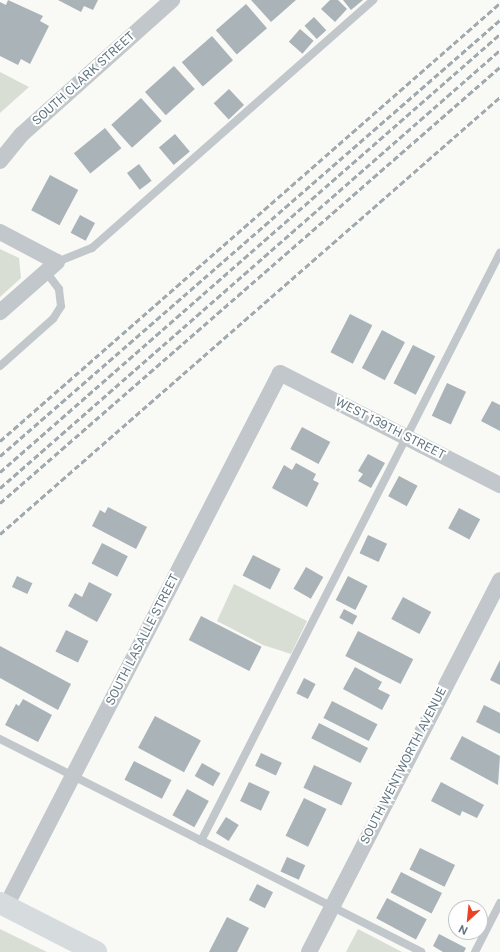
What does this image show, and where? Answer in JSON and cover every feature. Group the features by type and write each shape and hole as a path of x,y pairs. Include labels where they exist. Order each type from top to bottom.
{"street":[{"name":"SOUTH CLARK STREET","path":"0,161 21,135 172,0"},
{"path":"0,232 52,267 0,312"},
{"name":"WEST 139TH STREET","path":"280,373 500,484"},
{"name":"SOUTH LASALLE STREET","path":"3,905 73,776 280,373"},
{"name":"SOUTH WENTWORTH AVENUE","path":"309,952 500,580"},
{"path":"3,905 96,952"}],"lane":[{"path":"0,366 53,319 61,306 59,289 52,267 92,248 374,0"},
{"path":"201,841 500,253"},
{"path":"0,739 421,952"},
{"path":"475,952 500,902"}],"shaded area":[{"path":"0,72 29,87 0,113"},
{"path":"0,249 19,258 21,278 0,297"},
{"path":"234,584 307,621 291,654 263,645 217,621"},
{"path":"0,929 47,952 0,952"},
{"path":"358,929 402,952 346,952"}],"building":[{"path":"8,0 43,16 40,21 49,26 30,64 21,59 18,65 0,56 0,2 6,5"},
{"path":"58,0 98,0 93,10 84,6 81,12"},
{"path":"251,0 296,0 271,22"},
{"path":"330,0 338,0 347,9 335,22 321,9"},
{"path":"343,0 363,0 351,10"},
{"path":"246,4 267,28 237,54 216,30"},
{"path":"314,17 326,30 317,39 304,26"},
{"path":"300,29 314,41 302,54 289,42"},
{"path":"212,36 233,60 203,86 182,62"},
{"path":"174,66 195,89 166,115 145,92"},
{"path":"229,89 244,105 229,119 214,103"},
{"path":"141,98 162,121 132,148 111,125"},
{"path":"105,128 121,148 90,173 74,153"},
{"path":"175,134 190,152 174,165 159,147"},
{"path":"139,164 152,181 140,190 127,173"},
{"path":"50,175 78,190 59,225 31,210"},
{"path":"80,215 95,223 86,241 71,233"},
{"path":"350,314 372,325 353,364 330,352"},
{"path":"382,330 405,342 385,380 362,368"},
{"path":"413,345 435,356 416,395 393,383"},
{"path":"447,383 466,392 451,425 432,416"},
{"path":"492,401 500,405 500,431 481,421"},
{"path":"302,427 330,442 319,464 290,449"},
{"path":"368,454 385,463 371,488 358,481 363,474 358,471"},
{"path":"296,463 316,474 313,480 319,483 307,507 272,488 284,465 292,470"},
{"path":"399,476 418,486 407,506 388,496"},
{"path":"108,507 147,527 136,549 92,526 100,510 105,513"},
{"path":"459,508 480,519 469,540 448,528"},
{"path":"368,535 387,544 379,562 360,553"},
{"path":"102,543 128,556 117,577 92,563"},
{"path":"253,555 281,569 270,590 243,575"},
{"path":"306,567 323,577 311,599 294,589"},
{"path":"17,576 32,583 27,594 12,587"},
{"path":"348,576 368,586 355,610 336,600"},
{"path":"89,582 112,594 97,622 68,606 75,593 82,597"},
{"path":"403,597 431,612 420,634 391,619"},
{"path":"344,609 357,616 353,625 339,618"},
{"path":"201,616 262,647 249,671 189,640"},
{"path":"66,630 88,641 78,663 55,652"},
{"path":"358,631 413,659 401,684 345,656"},
{"path":"0,646 71,684 58,710 0,678"},
{"path":"500,660 500,685 490,680"},
{"path":"355,667 382,682 378,689 390,695 382,710 343,689"},
{"path":"304,678 316,684 308,699 296,693"},
{"path":"23,699 52,715 38,742 5,725 16,704 19,706"},
{"path":"332,701 377,724 369,741 323,718"},
{"path":"484,705 500,713 500,734 476,722"},
{"path":"155,716 201,740 184,772 138,748"},
{"path":"319,723 368,748 360,763 311,738"},
{"path":"462,736 500,756 498,785 450,759"},
{"path":"261,753 282,763 276,775 255,766"},
{"path":"134,761 171,780 162,799 124,780"},
{"path":"202,763 220,773 213,786 195,776"},
{"path":"314,765 352,783 341,805 303,788"},
{"path":"249,782 270,792 261,811 240,801"},
{"path":"441,782 484,805 477,818 462,811 460,816 431,801"},
{"path":"187,789 209,801 194,827 172,815"},
{"path":"304,798 326,809 308,847 286,836"},
{"path":"226,817 239,825 229,841 216,833"},
{"path":"420,848 455,865 445,887 409,870"},
{"path":"287,857 305,865 299,880 280,872"},
{"path":"401,872 442,893 432,913 391,892"},
{"path":"257,884 273,892 265,908 249,900"},
{"path":"387,898 427,919 416,939 376,918"},
{"path":"227,917 249,928 237,952 209,952"},
{"path":"439,934 466,948 464,952 443,952 433,946"}],"railway":[{"path":"0,441 500,3"},
{"path":"0,456 500,20"},
{"path":"0,472 500,34"},
{"path":"0,488 500,50"},
{"path":"0,503 500,67"},
{"path":"0,534 500,97"}]}
